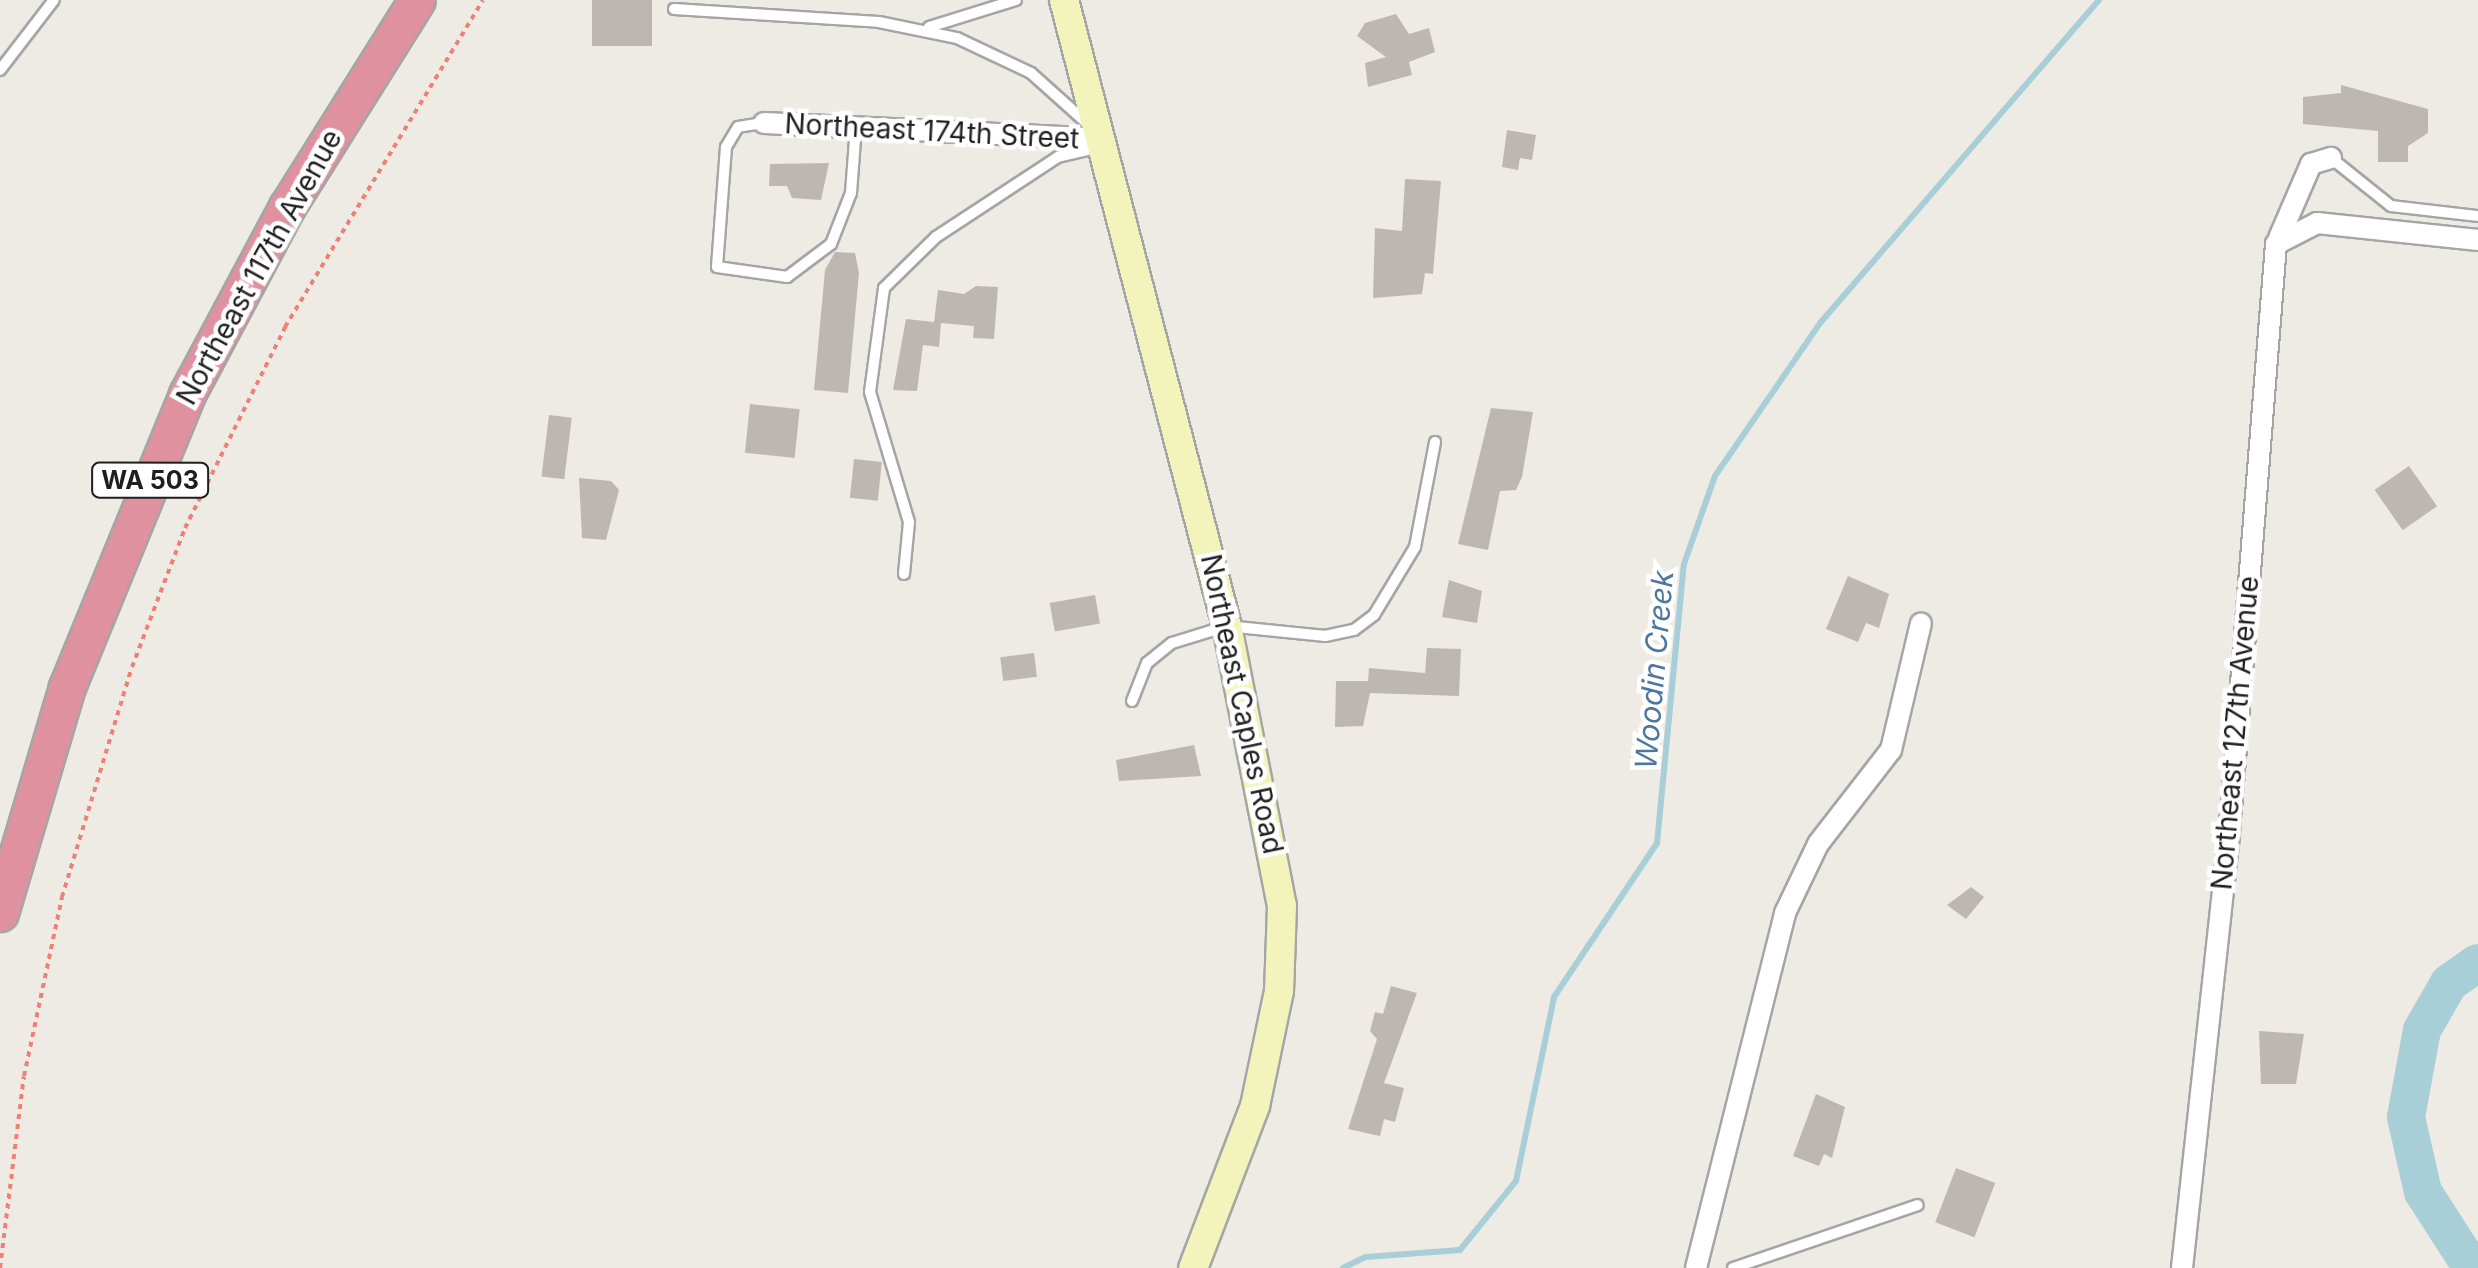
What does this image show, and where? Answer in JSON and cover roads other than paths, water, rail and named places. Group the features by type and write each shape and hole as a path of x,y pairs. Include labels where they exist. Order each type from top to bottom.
{"highway":[{"name":"Northeast 117th Avenue","path":"0,913 67,687 123,540 236,299 366,77 416,0"}],"main road":[{"name":"Northeast Caples Road","path":"1064,0 1227,626 1276,852 1282,955 1256,1106 1193,1268"}],"street":[{"name":"Northeast 174th Street","path":"764,123 1100,139"},
{"name":"Northeast 127th Avenue","path":"2182,1268 2229,835 2276,244 2311,164 2331,158"},
{"path":"2276,244 2317,223 2478,240"},
{"path":"1696,1268 1785,913 1818,844 1891,750 1921,623"}],"lane":[{"path":"0,70 54,0"},
{"path":"674,10 918,28 978,18 1016,0"},
{"path":"904,574 909,522 870,392 884,288 936,237 1058,157 1100,139 1031,73 918,28"},
{"path":"764,123 738,127 726,147 717,267 787,277 831,244 850,193 856,128"},
{"path":"2331,158 2390,206 2478,216"},
{"path":"1132,701 1158,652 1227,626 1326,636 1354,630 1374,614 1415,547 1436,442"},
{"path":"1733,1268 1918,1204"}],"waterway":[{"name":"Woodin Creek","path":"1343,1268 1366,1257 1460,1250 1516,1181 1554,997 1657,843 1684,564 1715,476 1821,322 2099,0"},
{"path":"2472,1268 2423,1192 2406,1117 2422,1030 2449,983 2478,963"}]}
